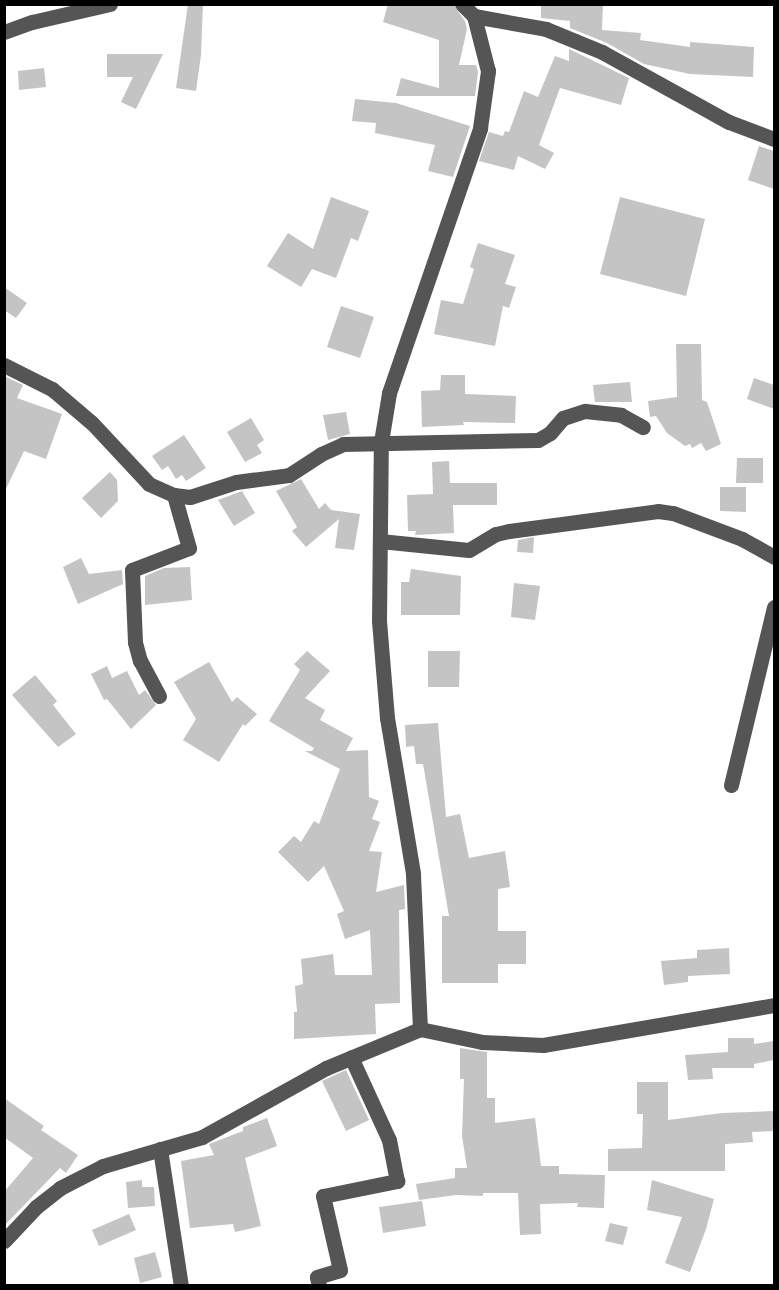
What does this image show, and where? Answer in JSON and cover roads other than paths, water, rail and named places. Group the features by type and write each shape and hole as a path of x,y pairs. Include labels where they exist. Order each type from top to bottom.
{"street":[{"path":"4,32 32,22 110,4"},
{"path":"420,1029 413,873 387,717 379,621 381,442 389,393 480,128 488,71 474,16 462,4"},
{"path":"474,16 546,29 611,57 729,122 774,139"},
{"path":"4,365 51,389 92,423 149,484 174,495 189,497 236,482 289,475 321,454 343,444 538,440 550,433 563,418 585,411 621,415 642,427"},
{"path":"159,696 140,661 135,642 132,570 189,548 174,495"},
{"path":"380,541 469,550 496,534 509,531 658,511 673,513 742,539 774,557"},
{"path":"731,785 774,607"},
{"path":"4,1241 36,1207 60,1188 103,1166 202,1137 284,1090 351,1057 420,1029 482,1042 543,1045 774,1005"},
{"path":"319,1286 317,1277 340,1270 323,1196 397,1181 388,1140 351,1057"},
{"path":"160,1149 181,1286"}]}
